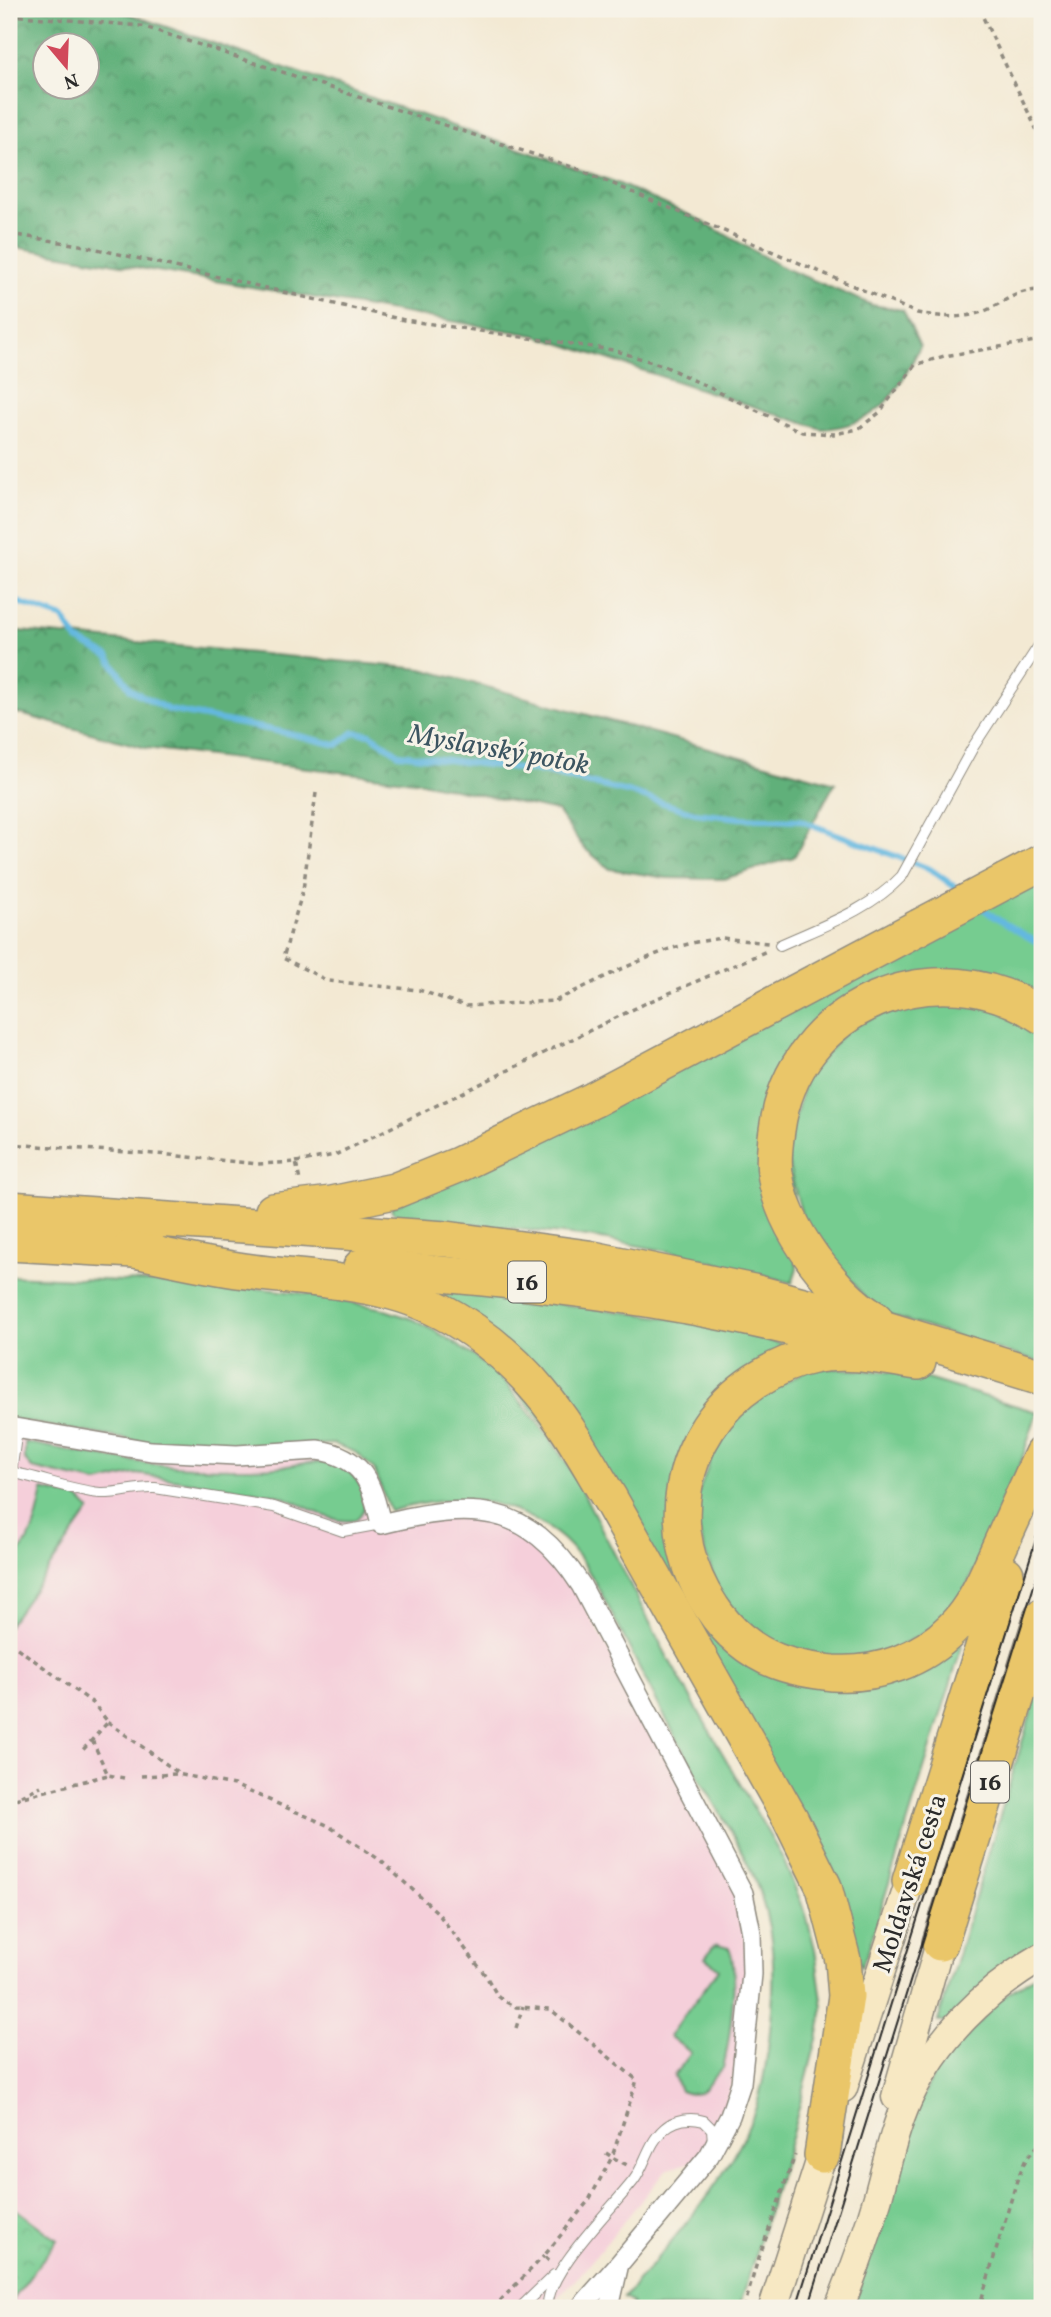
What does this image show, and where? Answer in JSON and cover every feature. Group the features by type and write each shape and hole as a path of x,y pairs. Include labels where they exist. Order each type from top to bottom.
{"highway":[{"path":"130,1233 247,1213 361,1199 394,1191 433,1176 593,1100 1042,862"},
{"path":"920,1351 857,1308 817,1264 796,1232 783,1203 774,1171 779,1115 786,1092 796,1069 810,1049 843,1017 884,995 929,985 981,988 1027,1005 1042,1016"},
{"name":"16","path":"9,1209 130,1233 610,1293 727,1313 1042,1377"},
{"path":"130,1233 240,1271 333,1280 395,1292 449,1316 472,1331 510,1361 542,1394 580,1450 616,1511 790,1818 824,1887 843,1960 846,1996 810,2151"},
{"name":"16","path":"9,1243 130,1233"},
{"path":"920,1351 840,1353 799,1359 762,1376 743,1389 710,1423 698,1443 685,1478 682,1497 683,1534 691,1568 705,1598 720,1620 739,1639 776,1661 839,1673 879,1670 914,1657 953,1628 974,1601 1042,1455"},
{"name":"16","path":"920,1351 1042,1399"},
{"name":"Moldavská cesta","path":"910,1881 1042,1455"},
{"name":"Moldavská cesta","path":"940,1943 1042,1616"}],"street":[{"path":"13,1428 151,1451 237,1455 317,1450 330,1452 341,1455 360,1469 373,1495 381,1524 419,1515 453,1511 489,1512 505,1516 529,1528 551,1546 573,1571 743,1893 748,1914 752,1974 741,2083 730,2116 709,2156 580,2308"},
{"name":"Moldavská cesta","path":"773,2308 810,2151 910,1881"},
{"name":"Moldavská cesta","path":"837,2308 940,1943"},
{"path":"837,2308 863,2247 899,2121 914,2087 936,2052 988,1994 1042,1957"},
{"path":"609,2308 620,2264"}],"lane":[{"path":"780,945 862,907 888,891 902,876 973,747 1042,640"},
{"path":"13,1428 10,1472 103,1493 155,1488 274,1507 343,1531 381,1524"},
{"path":"520,2308 560,2270 635,2178 665,2128 684,2119 709,2124 713,2136 709,2156"},
{"path":"548,2308 548,2292 560,2270"}],"path":[{"path":"979,9 1042,141"},
{"path":"9,15 142,26 552,160 917,313 949,318 984,311 1023,290 1042,290"},
{"path":"9,234 80,245 404,320 613,350 662,365 803,432 835,434 858,429 879,413 915,365 944,356 1042,340"},
{"path":"316,793 303,890 283,958 328,981 419,990 465,1006 530,1004 555,1001 621,969 669,949 696,942 722,938 780,945"},
{"path":"9,1144 257,1164 296,1162 335,1155 645,1004 780,945"},
{"path":"296,1162 307,1207"},
{"path":"9,1642 93,1703 108,1722 181,1775"},
{"path":"81,1752 108,1722"},
{"path":"92,1740 108,1776"},
{"path":"141,1776 181,1775 234,1785 327,1825 380,1860 437,1912 486,1976 497,1995 510,2004 550,2009 637,2080 612,2157 627,2165"},
{"path":"15,1799 108,1776 124,1778"},
{"path":"9,1802 41,1786"},
{"path":"516,2028 523,2006"},
{"path":"979,2308 1017,2180 1026,2159 1042,2141"},
{"path":"744,2308 755,2266 810,2151"},
{"path":"493,2308 544,2256"}],"shaded area":[{"path":"9,1427 330,1452 381,1524 469,1511 551,1546 743,1893 749,2027 709,2156 666,2170 581,2274 547,2308 9,2308"}],"green space":[{"path":"9,9 115,9 615,182 698,219 782,267 872,305 903,310 920,347 903,379 884,404 858,421 822,429 534,335 9,246"},
{"path":"9,630 422,669 835,783 794,857 724,879 667,878 610,869 584,848 557,811 421,782 146,748 9,711"},
{"path":"1042,876 1042,1002 952,973 785,1070 797,1268 792,1283 683,1254 596,1238 397,1215 392,1211 391,1208"},
{"path":"929,996 1018,1014 1042,1029 1042,1363 891,1316 872,1306 804,1224 786,1154 805,1079 849,1027"},
{"path":"9,1276 236,1286 300,1293 379,1308 415,1320 475,1357 503,1380 550,1438 574,1475 668,1658 783,1859 806,1914 815,1949 823,2008 817,2039 791,2138 739,2308 631,2308 633,2303 624,2298 712,2190 741,2143 752,2118 760,2095 767,2057 773,1959 762,1900 746,1859 678,1741 583,1563 555,1533 515,1510 495,1504 456,1500 413,1505 390,1511 374,1469 355,1452 334,1444 278,1446 149,1443 9,1419"},
{"path":"445,1289 717,1324 781,1344 781,1349 740,1380 673,1537 777,1672 956,1642 962,1646 861,1967 683,1605 443,1295"},
{"path":"811,1367 907,1373 1037,1412 1006,1509 949,1620 868,1663 785,1653 723,1606 692,1511 725,1419"},
{"path":"25,1442 110,1458 174,1466 245,1468 312,1462 334,1464 342,1467 357,1480 365,1496 365,1505 355,1520 345,1521 324,1516 272,1494 135,1474 98,1483 32,1468 25,1460"},
{"path":"43,1490 78,1498 90,1510 9,1625 9,1564 33,1530"},
{"path":"1042,1684 1042,1945 945,2023 938,2021 1039,1686"},
{"path":"717,1945 729,1948 734,1972 723,2068 706,2088 696,2094 689,2094 680,2091 674,2076 691,2053 669,2036 719,1969 705,1958"},
{"path":"1042,1971 1042,2308 853,2308 906,2130 936,2070 1002,1997"},
{"path":"9,2204 57,2240 9,2305"}],"waterway":[{"name":"Myslavský potok","path":"9,603 18,602 63,618 77,640 108,656 131,690 169,710 337,745 354,732 370,734 399,754 544,772 631,793 695,813 799,820 930,869 962,892"},
{"name":"Myslavský potok","path":"981,907 1042,945"}],"tram line":[{"path":"796,2308 1042,1520"},
{"path":"808,2308 1042,1560"}]}
